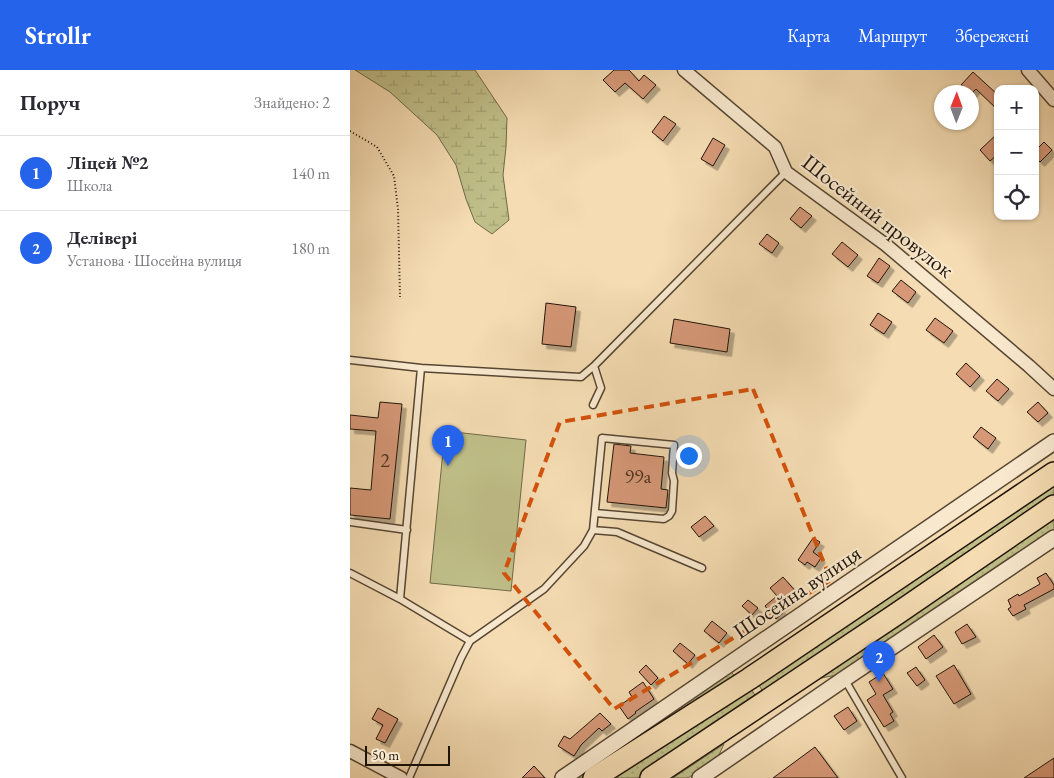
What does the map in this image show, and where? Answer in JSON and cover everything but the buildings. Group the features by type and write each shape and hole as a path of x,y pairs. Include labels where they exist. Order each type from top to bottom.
{"highway":[{"path":"594,778 749,679 1054,473"},
{"path":"651,778 1054,506"}],"street":[{"name":"Шосейний провулок","path":"684,70 775,147 786,172 886,245 1054,389"},
{"path":"1028,70 1054,100"},
{"name":"Шосейна вулиця","path":"563,778 1054,442"},
{"path":"700,778 844,678 1054,538"},
{"path":"350,751 401,778"}],"lane":[{"path":"350,360 421,368 581,377 786,172"},
{"path":"593,406 601,388 594,366"},
{"path":"400,599 421,368"},
{"path":"409,778 461,658 470,642 544,589 584,546 593,530 602,438 674,445 672,511 669,516 664,519 595,513"},
{"path":"350,522 407,530"},
{"path":"593,530 617,532 702,568"},
{"path":"350,573 400,599 470,642"},
{"path":"844,678 902,778"}],"path":[{"path":"350,131 376,147 394,176 398,209 400,297"}],"highlighted area":[{"path":"753,389 831,580 614,709 504,573 560,422"}],"green space":[{"path":"355,70 475,70 507,118 503,175 509,220 492,234 475,222 456,165 437,135 390,92"},
{"path":"445,431 526,440 511,591 430,583"},
{"path":"1054,480 1054,497 765,695 757,682"},
{"path":"1054,519 1054,531 843,674 821,678"},
{"path":"731,672 738,679 588,778 578,778"},
{"path":"750,687 758,700 638,778 614,778"},
{"path":"724,744 718,757 688,778 673,778"}],"place":[{"name":"Ліцей №2","path":"448,466"},
{"name":"Делівері","path":"879,682"}]}
